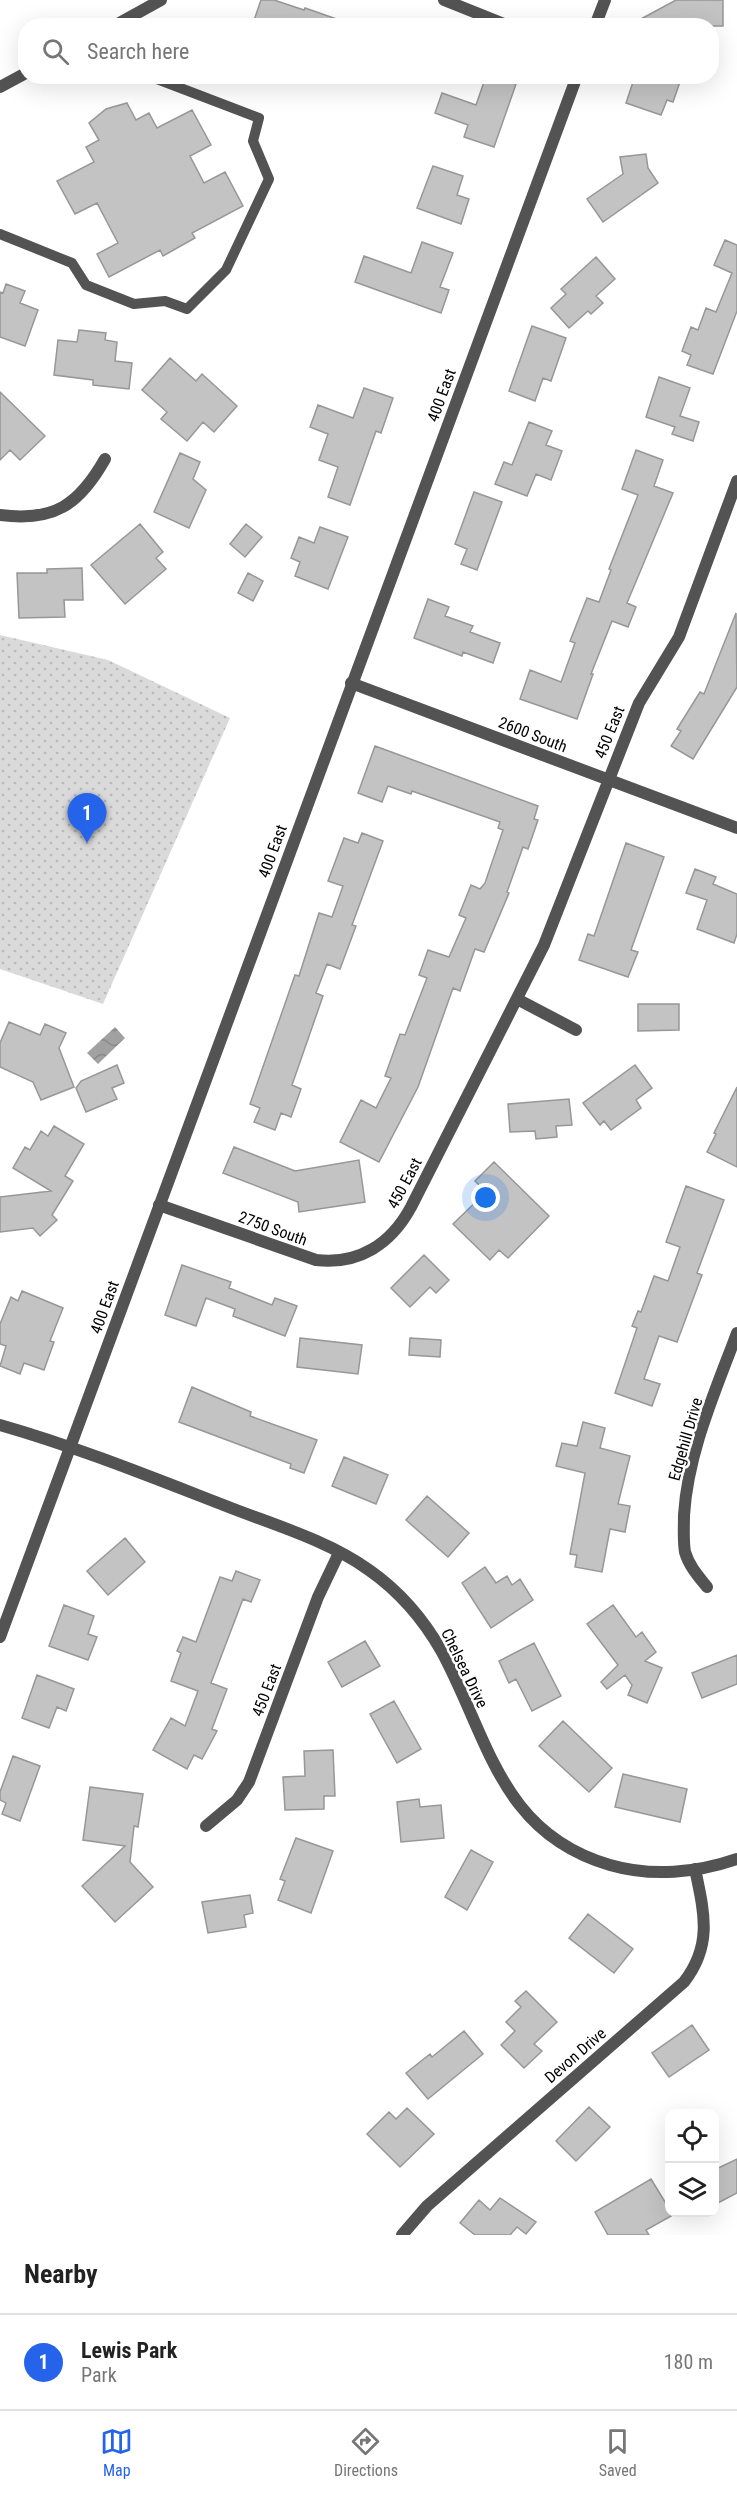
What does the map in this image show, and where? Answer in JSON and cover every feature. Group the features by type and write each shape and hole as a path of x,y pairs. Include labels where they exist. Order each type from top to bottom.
{"street":[{"path":"128,18 161,0"},
{"path":"444,0 489,18"},
{"path":"598,18 604,0"},
{"path":"0,87 18,77"},
{"name":"400 East","path":"0,1637 574,84"},
{"path":"0,514 19,517 36,516 67,504 91,483 105,459"},
{"name":"450 East","path":"376,1248 392,1234 404,1218 517,999 556,918 639,703 679,637 737,481"},
{"name":"2600 South","path":"351,683 737,828"},
{"path":"517,999 576,1030"},
{"name":"2750 South","path":"159,1204 316,1260 342,1261 376,1248"},
{"name":"Edgehill Drive","path":"707,1587 694,1572 686,1553 685,1502 695,1452 737,1334"},
{"name":"Chelsea Drive","path":"0,1425 70,1446 304,1536 369,1570 385,1582 416,1613 442,1652 498,1775 523,1810 537,1824 567,1846 601,1863 641,1871 695,1869 737,1859"},
{"name":"450 East","path":"206,1826 237,1800 249,1782 318,1597 339,1553"},
{"name":"Devon Drive","path":"402,2235 427,2206 684,1982 698,1960 704,1936 702,1902 695,1869"}],"lane":[{"path":"0,234 72,262 86,285 134,304 165,301 187,309 226,270 269,179 253,141 259,118 170,84"}],"shaded area":[{"path":"0,635 108,660 230,718 103,1004 0,969"}],"water":[{"path":"115,1027 125,1038 98,1064 87,1053"}],"building":[{"path":"261,0 274,0 334,18 255,18"},
{"path":"676,0 723,0 723,26 719,26 719,18 643,18"},
{"path":"483,84 516,84 494,147 464,137 468,125 435,113 442,93 476,105"},
{"path":"632,84 679,84 673,102 667,100 661,115 626,103"},
{"path":"127,103 136,120 149,113 157,128 192,110 211,145 190,156 204,183 225,172 243,206 192,233 195,238 163,256 160,250 109,277 97,254 118,243 97,203 75,214 57,181 94,162 86,147 99,140 89,123 106,109"},
{"path":"646,154 648,168 658,183 603,222 587,199 623,174 620,157"},
{"path":"433,166 463,176 457,195 469,199 461,224 417,208"},
{"path":"725,240 737,245 737,311 713,374 687,365 691,355 682,351 691,327 698,330 706,308 716,312 732,273 714,265"},
{"path":"422,242 453,253 440,287 449,290 441,313 355,282 364,256 411,273"},
{"path":"596,257 615,279 596,296 603,303 591,314 588,311 569,328 551,308 566,294 561,289"},
{"path":"6,284 25,291 20,303 38,310 25,346 0,337 0,292 3,293"},
{"path":"532,326 566,338 551,381 543,378 535,401 509,391"},
{"path":"79,330 106,333 105,340 117,342 115,361 132,363 129,389 93,385 93,380 54,375 58,340 77,342"},
{"path":"170,358 196,381 202,374 237,406 214,432 203,422 187,441 161,419 167,412 142,390"},
{"path":"659,377 690,388 680,416 699,422 693,441 672,434 675,427 646,417"},
{"path":"364,388 393,398 381,433 376,431 350,505 328,497 338,467 319,460 328,434 310,427 318,405 353,418"},
{"path":"0,392 45,436 20,460 10,450 0,460"},
{"path":"529,422 552,431 546,445 562,451 551,480 536,474 527,496 495,484 504,462 512,465"},
{"path":"636,450 663,460 654,486 673,493 627,603 636,607 628,627 612,621 591,674 593,674 577,719 520,699 530,670 561,682 575,643 570,641 587,598 599,602 611,570 609,569 638,495 622,489"},
{"path":"180,453 200,462 193,479 206,490 189,528 154,512"},
{"path":"474,492 502,502 477,570 461,564 467,549 455,544"},
{"path":"140,524 163,552 156,558 166,569 125,604 91,565"},
{"path":"246,524 262,537 245,557 230,544"},
{"path":"320,527 348,537 328,589 295,576 300,562 291,558 299,537 314,543"},
{"path":"82,568 83,600 64,600 65,617 19,618 17,573 47,573 47,569"},
{"path":"248,573 263,581 253,601 238,593"},
{"path":"428,599 449,607 445,616 473,626 470,632 500,643 493,663 463,652 462,656 414,638"},
{"path":"736,613 737,687 693,759 671,746 681,731 677,729 700,692 704,694"},
{"path":"375,746 538,806 534,819 538,820 528,849 523,847 507,892 509,893 484,952 475,949 460,991 453,988 418,1087 379,1162 340,1142 361,1100 376,1108 391,1078 385,1076 400,1034 405,1035 427,978 419,975 428,950 449,957 466,918 459,915 471,885 480,889 485,883 503,830 498,828 500,822 412,791 411,794 388,786 382,802 358,793"},
{"path":"362,833 383,841 352,925 356,926 340,969 327,964 316,993 323,996 292,1085 301,1089 291,1117 281,1113 275,1130 254,1122 260,1108 250,1104 295,975 299,976 319,913 332,917 343,886 328,881 344,838 358,843"},
{"path":"626,843 664,857 631,950 638,952 628,977 579,960 588,934 594,936"},
{"path":"695,869 716,877 713,884 737,894 737,934 734,943 697,929 707,900 686,893"},
{"path":"638,1004 679,1004 679,1030 638,1031"},
{"path":"9,1022 40,1035 45,1024 66,1033 59,1048 74,1087 41,1100 33,1082 0,1067 0,1043"},
{"path":"117,1065 124,1083 112,1088 117,1099 86,1112 76,1088 81,1081"},
{"path":"635,1065 652,1088 636,1100 641,1108 611,1130 604,1121 600,1125 583,1103"},
{"path":"737,1087 737,1167 707,1152"},
{"path":"569,1099 572,1125 556,1126 557,1137 536,1139 535,1131 510,1132 508,1104"},
{"path":"54,1126 84,1144 65,1176 73,1181 52,1215 57,1220 40,1236 33,1228 0,1232 0,1197 51,1191 13,1168 25,1147 30,1150 41,1131 48,1136"},
{"path":"234,1147 295,1171 359,1160 365,1202 299,1212 298,1202 223,1173"},
{"path":"494,1162 549,1216 508,1258 499,1250 490,1260 453,1224 486,1192 475,1181"},
{"path":"686,1186 724,1200 697,1273 702,1275 677,1342 659,1336 644,1379 660,1384 652,1406 615,1393 637,1328 632,1326 638,1311 641,1312 654,1276 668,1281 680,1247 666,1242"},
{"path":"424,1255 449,1280 436,1293 430,1287 410,1307 391,1288"},
{"path":"182,1265 231,1282 229,1288 272,1305 275,1298 297,1306 285,1336 233,1316 235,1309 206,1298 196,1326 165,1315"},
{"path":"22,1291 63,1308 50,1341 54,1342 44,1370 24,1363 20,1374 0,1366 6,1346 0,1344 0,1324 11,1297 18,1301"},
{"path":"300,1338 362,1345 358,1374 297,1367"},
{"path":"410,1338 441,1340 440,1357 409,1355"},
{"path":"192,1387 251,1412 250,1416 317,1440 304,1473 290,1468 291,1464 179,1422"},
{"path":"583,1422 605,1428 600,1448 630,1456 618,1504 630,1506 625,1532 610,1529 602,1572 575,1567 577,1555 570,1554 585,1473 556,1466 562,1443 577,1446"},
{"path":"344,1457 388,1475 376,1504 332,1486"},
{"path":"427,1496 469,1533 448,1557 406,1520"},
{"path":"125,1538 145,1562 108,1595 87,1571"},
{"path":"485,1567 496,1583 507,1576 512,1585 520,1579 533,1600 491,1628 462,1583"},
{"path":"236,1571 260,1580 251,1602 243,1599 211,1683 227,1689 212,1729 217,1731 202,1759 194,1755 187,1769 153,1750 171,1718 185,1726 198,1691 171,1681 181,1653 177,1651 183,1637 196,1642 220,1577 232,1581"},
{"path":"64,1605 94,1616 88,1634 97,1637 88,1660 49,1646"},
{"path":"613,1605 636,1637 642,1632 656,1652 645,1661 662,1668 647,1703 628,1695 632,1685 625,1675 607,1689 601,1682 618,1665 587,1624"},
{"path":"365,1641 380,1666 342,1687 328,1662"},
{"path":"534,1643 561,1696 532,1711 516,1679 509,1683 499,1661"},
{"path":"737,1655 737,1684 702,1698 692,1673"},
{"path":"37,1675 74,1689 66,1711 57,1707 49,1728 22,1718"},
{"path":"394,1701 421,1749 397,1763 370,1714"},
{"path":"563,1721 612,1768 589,1792 539,1746"},
{"path":"333,1750 335,1796 324,1796 324,1809 285,1810 283,1777 305,1776 304,1751"},
{"path":"13,1756 40,1766 20,1821 2,1814 6,1803 0,1800 0,1792"},
{"path":"623,1774 687,1789 680,1822 615,1807"},
{"path":"90,1787 143,1794 138,1827 134,1826 130,1862 153,1887 115,1922 82,1886 125,1846 83,1840"},
{"path":"419,1799 420,1807 441,1805 444,1838 401,1842 397,1802"},
{"path":"296,1838 333,1851 311,1913 278,1900 285,1881 280,1879"},
{"path":"471,1850 493,1862 467,1910 445,1897"},
{"path":"250,1895 253,1913 244,1915 246,1927 208,1933 202,1902"},
{"path":"588,1914 633,1949 614,1973 569,1938"},
{"path":"526,1991 557,2022 534,2044 542,2051 524,2068 501,2045 515,2031 506,2022 521,2007 515,2001"},
{"path":"692,2025 709,2050 669,2077 652,2053"},
{"path":"464,2031 483,2054 428,2099 406,2073 430,2054 432,2057"},
{"path":"589,2107 610,2127 576,2161 556,2141"},
{"path":"407,2108 434,2134 400,2167 367,2134 389,2112 396,2119"},
{"path":"737,2159 737,2193 719,2202 719,2168"},
{"path":"651,2179 665,2202 665,2217 669,2217 646,2230 649,2235 608,2235 595,2212"},
{"path":"500,2198 536,2222 526,2234 517,2227 510,2235 475,2235 460,2223 479,2200 490,2210"}],"place":[{"name":"Lewis Park","path":"87,843"}]}
